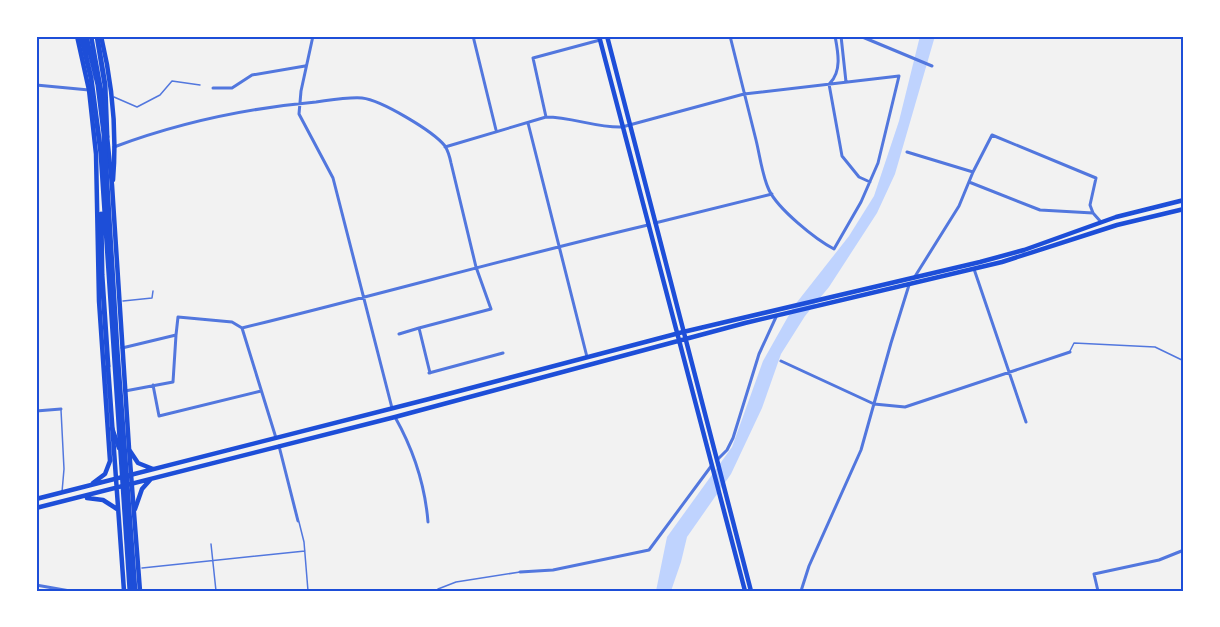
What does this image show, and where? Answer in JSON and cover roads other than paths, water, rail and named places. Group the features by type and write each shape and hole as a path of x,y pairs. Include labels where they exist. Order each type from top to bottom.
{"highway":[{"path":"99,36 107,104 108,188 129,590"},
{"path":"83,37 100,102 108,188"},
{"path":"83,37 93,93 101,165 129,590"},
{"path":"101,165 102,275 108,366"}],"main road":[{"path":"82,488 98,481 109,466 99,298 98,216 101,202 108,188 114,147 111,96 103,43 99,36"},
{"path":"607,36 745,591"},
{"path":"83,37 89,90 108,188"},
{"path":"83,37 90,73 101,202 105,217 129,590"},
{"path":"83,37 96,57 105,116 108,188 119,301 140,591"},
{"path":"599,38 676,334 714,464"},
{"path":"96,57 103,43"},
{"path":"98,71 105,56"},
{"path":"90,73 98,71"},
{"path":"94,116 105,116 113,121"},
{"path":"36,508 394,417 678,341 744,321 1004,256 1101,222 1184,200"},
{"path":"36,499 682,332 776,317 974,269 1033,253 1118,225 1184,208"},
{"path":"98,232 105,217"},
{"path":"99,298 110,297"},
{"path":"108,366 120,538 129,590"},
{"path":"392,408 394,417"},
{"path":"112,428 120,451"},
{"path":"109,452 112,428"},
{"path":"129,448 136,461 155,470"},
{"path":"134,515 138,496 151,479"},
{"path":"722,495 751,591"},
{"path":"78,498 103,500 118,510"},
{"path":"119,524 127,537"},
{"path":"120,538 128,550"},
{"path":"129,564 129,590"}],"street":[{"path":"313,36 298,103 298,114 333,178 392,408"},
{"path":"473,36 496,130"},
{"path":"445,147 546,117 560,117 608,127 622,127 744,94 899,76 878,163 834,249 819,241 772,194 765,175 744,94 730,36"},
{"path":"829,84 836,76 838,67 835,36"},
{"path":"841,36 846,82"},
{"path":"860,36 932,66"},
{"path":"546,117 533,58 599,38"},
{"path":"213,88 232,88 252,75 306,66"},
{"path":"829,84 842,156 859,177 870,182"},
{"path":"36,85 89,90"},
{"path":"114,147 214,118 298,103 352,98 367,99 398,113 445,147 451,163 476,267 491,309 399,334"},
{"path":"528,122 587,357"},
{"path":"801,591 809,566 861,450 909,285 959,206 992,135 1096,178 1090,205 1093,213 1101,222"},
{"path":"907,152 973,172"},
{"path":"969,182 1040,210 1093,213"},
{"path":"655,223 772,194"},
{"path":"242,328 648,225"},
{"path":"974,269 1026,422"},
{"path":"125,391 173,382 178,317 232,322 242,328 276,438"},
{"path":"520,572 553,570 649,550 727,450 733,438 759,354 776,317"},
{"path":"419,328 429,373 503,353"},
{"path":"122,348 176,335"},
{"path":"781,362 874,404 905,407 1070,352"},
{"path":"153,385 159,416 261,391"},
{"path":"36,411 61,409"},
{"path":"394,417 407,439 419,475 426,499 428,522"},
{"path":"279,446 298,521"},
{"path":"1098,591 1094,574 1159,560 1184,550"},
{"path":"36,585 70,591"}],"lane":[{"path":"111,96 137,107 160,94 172,81 200,85"},
{"path":"119,301 152,298 153,291"},
{"path":"1070,352 1074,343 1155,347 1184,361"},
{"path":"61,409 64,469 62,493"},
{"path":"298,521 305,551 308,591"},
{"path":"211,544 216,591"},
{"path":"142,568 305,551"},
{"path":"439,591 438,589 456,582 520,572"}],"water":[{"path":"920,36 935,36 895,174 877,213 829,287 805,316 781,354 762,408 731,474 687,537 671,591 656,591 667,537 732,447 763,361 794,306 849,236 874,196 899,121"}]}
